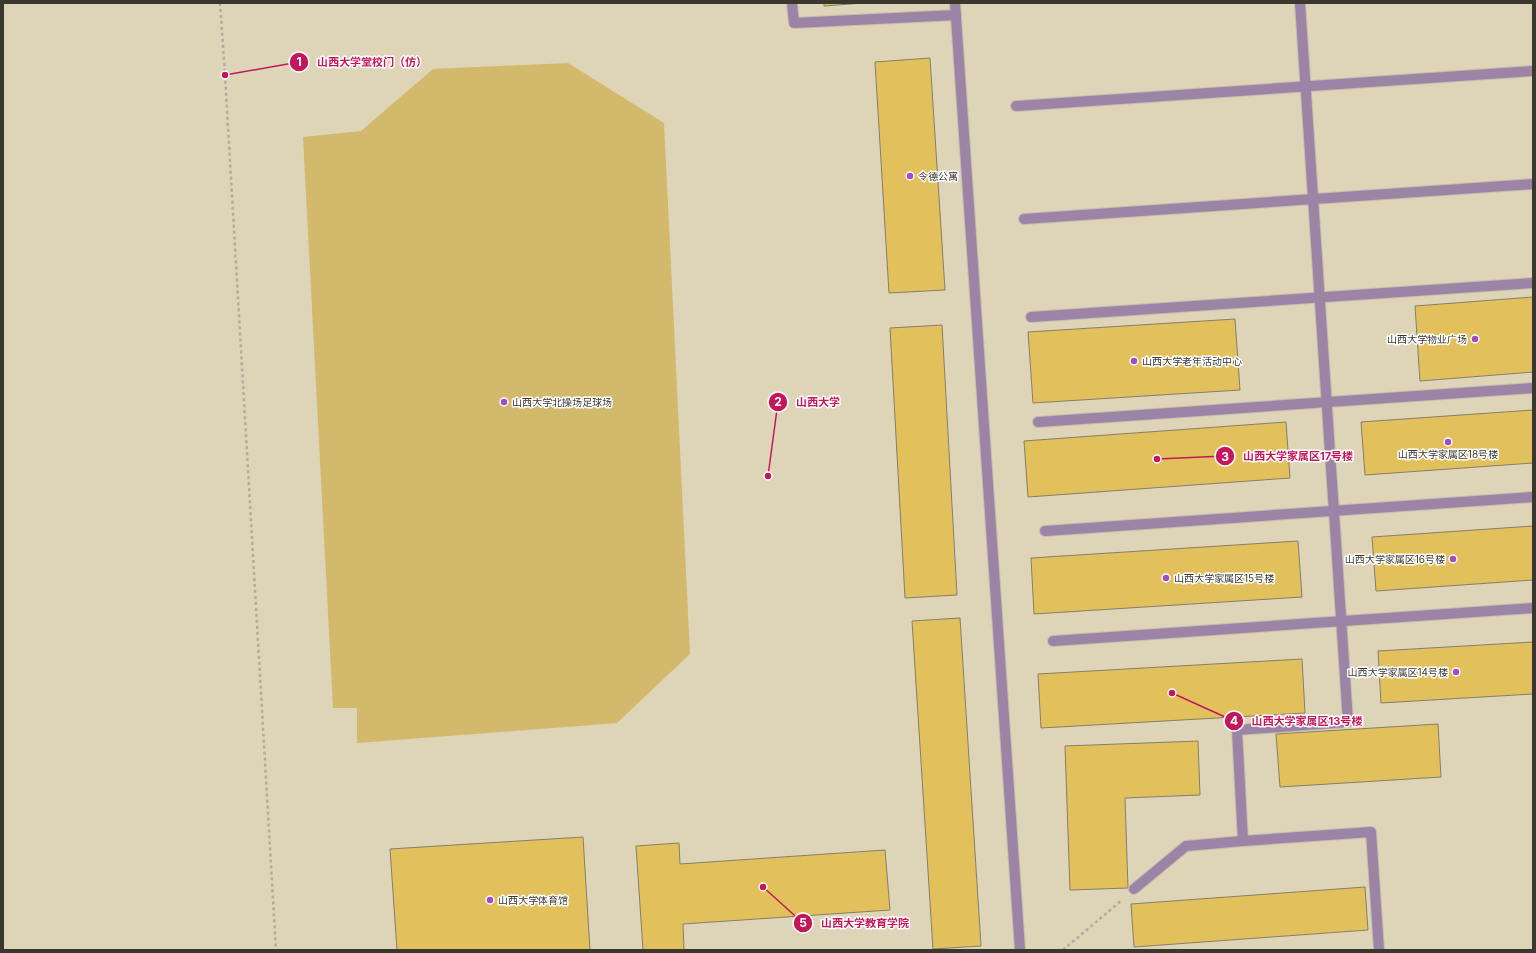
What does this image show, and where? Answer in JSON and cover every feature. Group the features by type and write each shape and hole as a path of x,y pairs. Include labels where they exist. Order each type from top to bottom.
{"street":[{"path":"792,3 794,23 956,15"},
{"path":"955,3 1020,950"},
{"path":"1243,841 1237,730 1348,722 1300,3"},
{"path":"1016,106 1533,71"},
{"path":"1024,219 1533,184"},
{"path":"1031,317 1533,283"},
{"path":"1038,422 1533,388"},
{"path":"1045,531 1533,498"},
{"path":"1053,641 1533,608"},
{"path":"1134,889 1186,846 1371,832 1379,950"}],"path":[{"path":"220,3 276,950"},
{"path":"1063,950 1134,889"}],"shaded area":[{"path":"3,3 1533,3 1533,950 3,950"},
{"path":"568,63 664,123 690,654 617,723 357,743 357,708 333,708 303,137 361,131 433,69"}],"building":[{"path":"824,3 864,3 824,6"},
{"name":"令德公寓","path":"930,58 945,290 889,293 875,62"},
{"name":"山西大学物业广场","path":"1533,297 1533,372 1420,381 1415,306"},
{"name":"山西大学老年活动中心","path":"1235,319 1240,390 1033,403 1028,332"},
{"path":"942,325 957,595 905,598 890,328"},
{"name":"山西大学家属区18号楼","path":"1533,410 1533,463 1365,475 1361,422"},
{"path":"1286,422 1290,478 1028,497 1024,441"},
{"name":"山西大学家属区16号楼","path":"1533,526 1533,580 1376,591 1372,537"},
{"name":"山西大学家属区15号楼","path":"1298,541 1302,597 1034,614 1031,558"},
{"path":"960,618 981,946 933,949 912,621"},
{"name":"山西大学家属区14号楼","path":"1533,642 1533,694 1381,703 1378,651"},
{"path":"1302,659 1305,713 1041,728 1038,674"},
{"path":"1438,724 1441,777 1280,787 1276,734"},
{"path":"1198,741 1200,795 1125,798 1128,888 1070,890 1065,746"},
{"name":"山西大学体育馆","path":"583,837 590,950 397,950 390,849"},
{"path":"679,843 680,864 885,850 890,910 683,924 684,950 643,950 636,846"},
{"path":"1365,887 1368,930 1134,947 1131,904"}],"place":[{"name":"山西大学堂校门（仿）","path":"225,75"},
{"name":"令德公寓","path":"910,176"},
{"name":"山西大学物业广场","path":"1475,339"},
{"name":"山西大学老年活动中心","path":"1134,361"},
{"name":"山西大学北操场足球场","path":"504,402"},
{"name":"山西大学家属区18号楼","path":"1448,442"},
{"name":"山西大学家属区17号楼","path":"1157,459"},
{"name":"山西大学","path":"768,476"},
{"name":"山西大学家属区16号楼","path":"1453,559"},
{"name":"山西大学家属区15号楼","path":"1166,578"},
{"name":"山西大学家属区14号楼","path":"1456,672"},
{"name":"山西大学家属区13号楼","path":"1172,693"},
{"name":"山西大学教育学院","path":"763,887"},
{"name":"山西大学体育馆","path":"490,900"}]}
